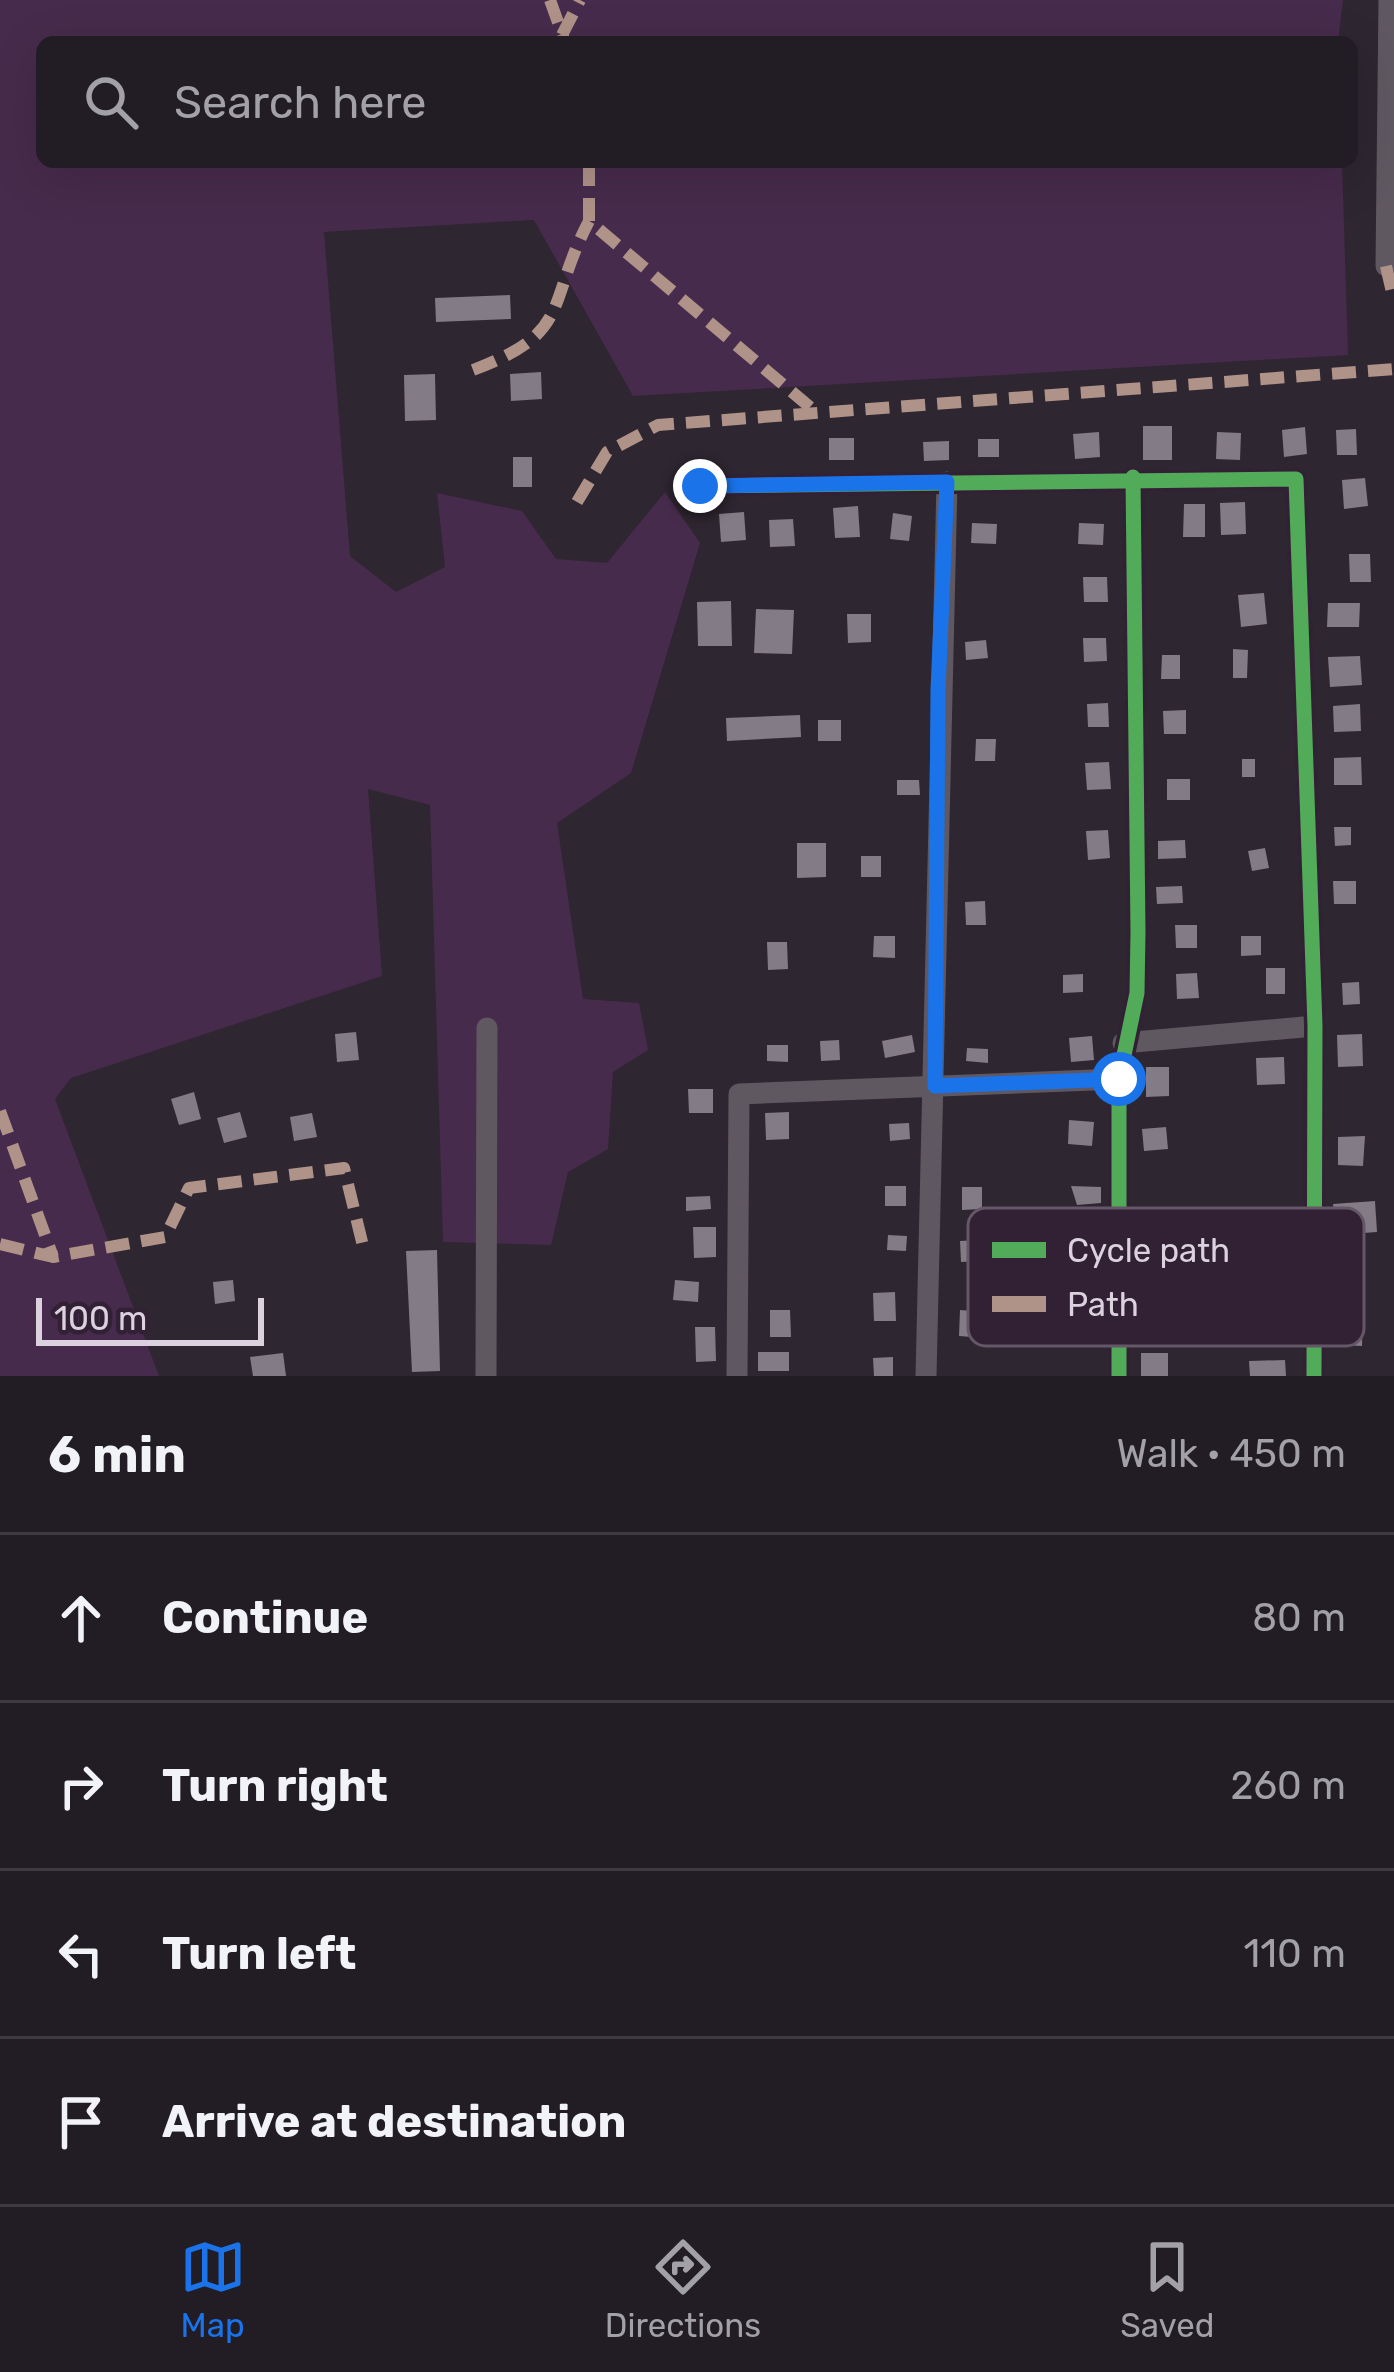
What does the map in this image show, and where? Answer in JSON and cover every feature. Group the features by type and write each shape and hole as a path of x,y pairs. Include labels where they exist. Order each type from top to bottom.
{"street":[{"path":"1386,266 1389,0"},
{"path":"1119,1208 1119,1079 1136,993 1138,932 1133,477"},
{"path":"700,486 1133,477 1296,479 1315,1026 1314,1208"},
{"path":"926,1376 935,1086 938,690 947,482"},
{"path":"1123,1043 1315,1026"},
{"path":"486,1376 487,1028"},
{"path":"737,1376 739,1094 1119,1079"},
{"path":"1314,1346 1314,1376"}],"shaded area":[{"path":"0,0 1343,0 1339,36 36,36 36,168 1342,168 1348,355 633,396 534,220 324,232 350,556 396,592 445,567 437,493 522,511 556,559 607,563 665,492 700,543 631,773 557,823 583,999 639,1003 648,1050 613,1072 608,1149 568,1172 551,1245 443,1242 430,805 368,789 382,976 71,1078 55,1099 159,1376 0,1376"}],"building":[{"path":"510,295 511,319 436,322 435,298"},
{"path":"541,372 542,399 511,401 510,374"},
{"path":"435,374 436,420 405,421 404,375"},
{"path":"1143,426 1172,426 1172,460 1143,460"},
{"path":"1305,427 1307,454 1284,457 1282,430"},
{"path":"1356,429 1357,455 1337,455 1336,430"},
{"path":"1099,432 1100,457 1075,459 1073,434"},
{"path":"1217,432 1241,433 1240,460 1216,459"},
{"path":"829,438 854,438 854,460 829,460"},
{"path":"978,439 999,439 999,457 978,457"},
{"path":"949,441 949,460 924,461 923,442"},
{"path":"513,457 532,457 532,487 513,487"},
{"path":"1365,478 1368,506 1344,509 1342,480"},
{"path":"1245,502 1246,534 1221,535 1220,503"},
{"path":"1184,504 1205,504 1205,537 1183,537"},
{"path":"858,506 860,537 835,538 833,508"},
{"path":"744,512 746,540 721,542 719,514"},
{"path":"893,513 912,516 909,541 890,539"},
{"path":"793,519 795,546 770,547 769,520"},
{"path":"972,523 997,524 996,544 971,543"},
{"path":"1079,523 1104,524 1103,545 1078,544"},
{"path":"1349,554 1370,554 1371,582 1350,582"},
{"path":"1083,577 1107,577 1108,602 1084,602"},
{"path":"1264,593 1267,624 1241,627 1238,595"},
{"path":"731,601 732,646 698,646 697,602"},
{"path":"1328,603 1360,603 1359,627 1327,627"},
{"path":"756,609 794,610 792,654 754,653"},
{"path":"847,614 871,614 871,642 848,643"},
{"path":"1083,638 1106,638 1107,661 1084,662"},
{"path":"986,640 988,658 966,660 965,642"},
{"path":"1233,649 1248,650 1247,678 1233,678"},
{"path":"1162,655 1180,655 1180,679 1161,679"},
{"path":"1360,656 1362,685 1330,687 1328,657"},
{"path":"1108,703 1109,727 1088,727 1087,704"},
{"path":"1360,704 1361,731 1334,732 1333,706"},
{"path":"1186,710 1186,734 1164,734 1163,711"},
{"path":"800,715 801,737 727,741 726,718"},
{"path":"818,720 841,720 841,741 818,741"},
{"path":"976,739 996,739 995,761 975,761"},
{"path":"1361,757 1362,785 1334,785 1334,758"},
{"path":"1242,759 1255,759 1255,777 1242,777"},
{"path":"1109,762 1111,789 1087,790 1085,763"},
{"path":"1167,779 1190,779 1190,800 1167,800"},
{"path":"897,780 919,780 920,795 897,795"},
{"path":"1334,827 1351,827 1351,845 1335,846"},
{"path":"1108,830 1110,858 1088,860 1086,831"},
{"path":"1185,840 1186,858 1158,859 1158,841"},
{"path":"797,843 826,843 826,877 797,878"},
{"path":"1265,848 1269,868 1252,871 1248,851"},
{"path":"861,856 881,856 881,877 861,877"},
{"path":"1333,881 1356,881 1356,904 1334,904"},
{"path":"1182,886 1183,903 1157,904 1156,887"},
{"path":"985,901 986,925 966,925 965,902"},
{"path":"1175,925 1197,925 1197,948 1176,948"},
{"path":"874,936 895,936 895,958 873,957"},
{"path":"1241,936 1261,936 1261,955 1241,956"},
{"path":"767,942 787,942 788,969 768,970"},
{"path":"1266,968 1285,968 1285,994 1266,994"},
{"path":"1197,973 1199,998 1177,999 1176,974"},
{"path":"1083,974 1083,992 1063,993 1063,975"},
{"path":"1359,982 1360,1004 1343,1005 1342,983"},
{"path":"356,1032 359,1060 337,1062 335,1034"},
{"path":"1362,1034 1363,1066 1338,1067 1337,1035"},
{"path":"912,1035 915,1052 885,1058 882,1041"},
{"path":"1092,1036 1094,1060 1071,1062 1069,1038"},
{"path":"839,1040 840,1060 821,1061 820,1041"},
{"path":"767,1045 788,1045 788,1062 767,1061"},
{"path":"967,1048 988,1049 988,1063 966,1061"},
{"path":"1284,1057 1285,1084 1257,1085 1256,1058"},
{"path":"1146,1067 1169,1067 1169,1096 1146,1097"},
{"path":"688,1089 713,1089 713,1113 689,1113"},
{"path":"194,1092 201,1119 179,1125 171,1099"},
{"path":"240,1112 247,1137 224,1143 217,1118"},
{"path":"789,1112 789,1139 766,1140 765,1113"},
{"path":"312,1113 317,1137 294,1141 290,1117"},
{"path":"1069,1120 1094,1122 1092,1146 1068,1144"},
{"path":"909,1123 910,1139 890,1141 889,1124"},
{"path":"1166,1127 1168,1149 1144,1151 1142,1129"},
{"path":"1365,1136 1363,1166 1338,1165 1338,1137"},
{"path":"885,1186 906,1186 906,1206 885,1206"},
{"path":"1071,1186 1101,1187 1101,1203 1077,1205"},
{"path":"962,1187 982,1187 982,1208 962,1210"},
{"path":"710,1196 711,1209 686,1211 686,1197"},
{"path":"1375,1201 1377,1232 1364,1233 1364,1208 1333,1208 1333,1204"},
{"path":"693,1227 716,1227 716,1257 694,1258"},
{"path":"888,1235 907,1236 906,1251 887,1250"},
{"path":"960,1241 968,1241 968,1262 961,1262"},
{"path":"437,1250 440,1371 412,1372 406,1251"},
{"path":"233,1280 235,1301 215,1304 213,1282"},
{"path":"675,1280 699,1282 698,1302 673,1300"},
{"path":"895,1292 896,1321 874,1321 873,1293"},
{"path":"770,1310 790,1310 791,1337 770,1337"},
{"path":"960,1310 968,1311 968,1337 959,1336"},
{"path":"695,1327 715,1327 716,1361 696,1362"},
{"path":"758,1352 789,1352 789,1371 758,1371"},
{"path":"283,1353 286,1376 253,1376 250,1357"},
{"path":"1141,1353 1168,1353 1168,1376 1141,1376"},
{"path":"893,1357 893,1376 874,1376 873,1358"},
{"path":"1285,1360 1286,1376 1250,1376 1249,1361"}],"marked path":[{"path":"550,0 563,36"},
{"path":"562,35 580,0"},
{"path":"589,168 589,221 817,413"},
{"path":"473,370 505,356 542,328 589,221"},
{"path":"1386,266 1394,301"},
{"path":"577,502 607,452 658,425 1394,369"},
{"path":"0,1111 53,1257"},
{"path":"0,1244 53,1257 165,1237 189,1188 344,1168 364,1250"}],"cycle path":[{"path":"1119,1208 1119,1079 1137,993 1133,477"},
{"path":"701,486 1296,479 1315,1026 1314,1208"},
{"path":"1119,1346 1119,1376"},
{"path":"1314,1346 1314,1376"}],"route":[{"path":"700,486 947,482 938,690 935,1086 1119,1079"}]}
